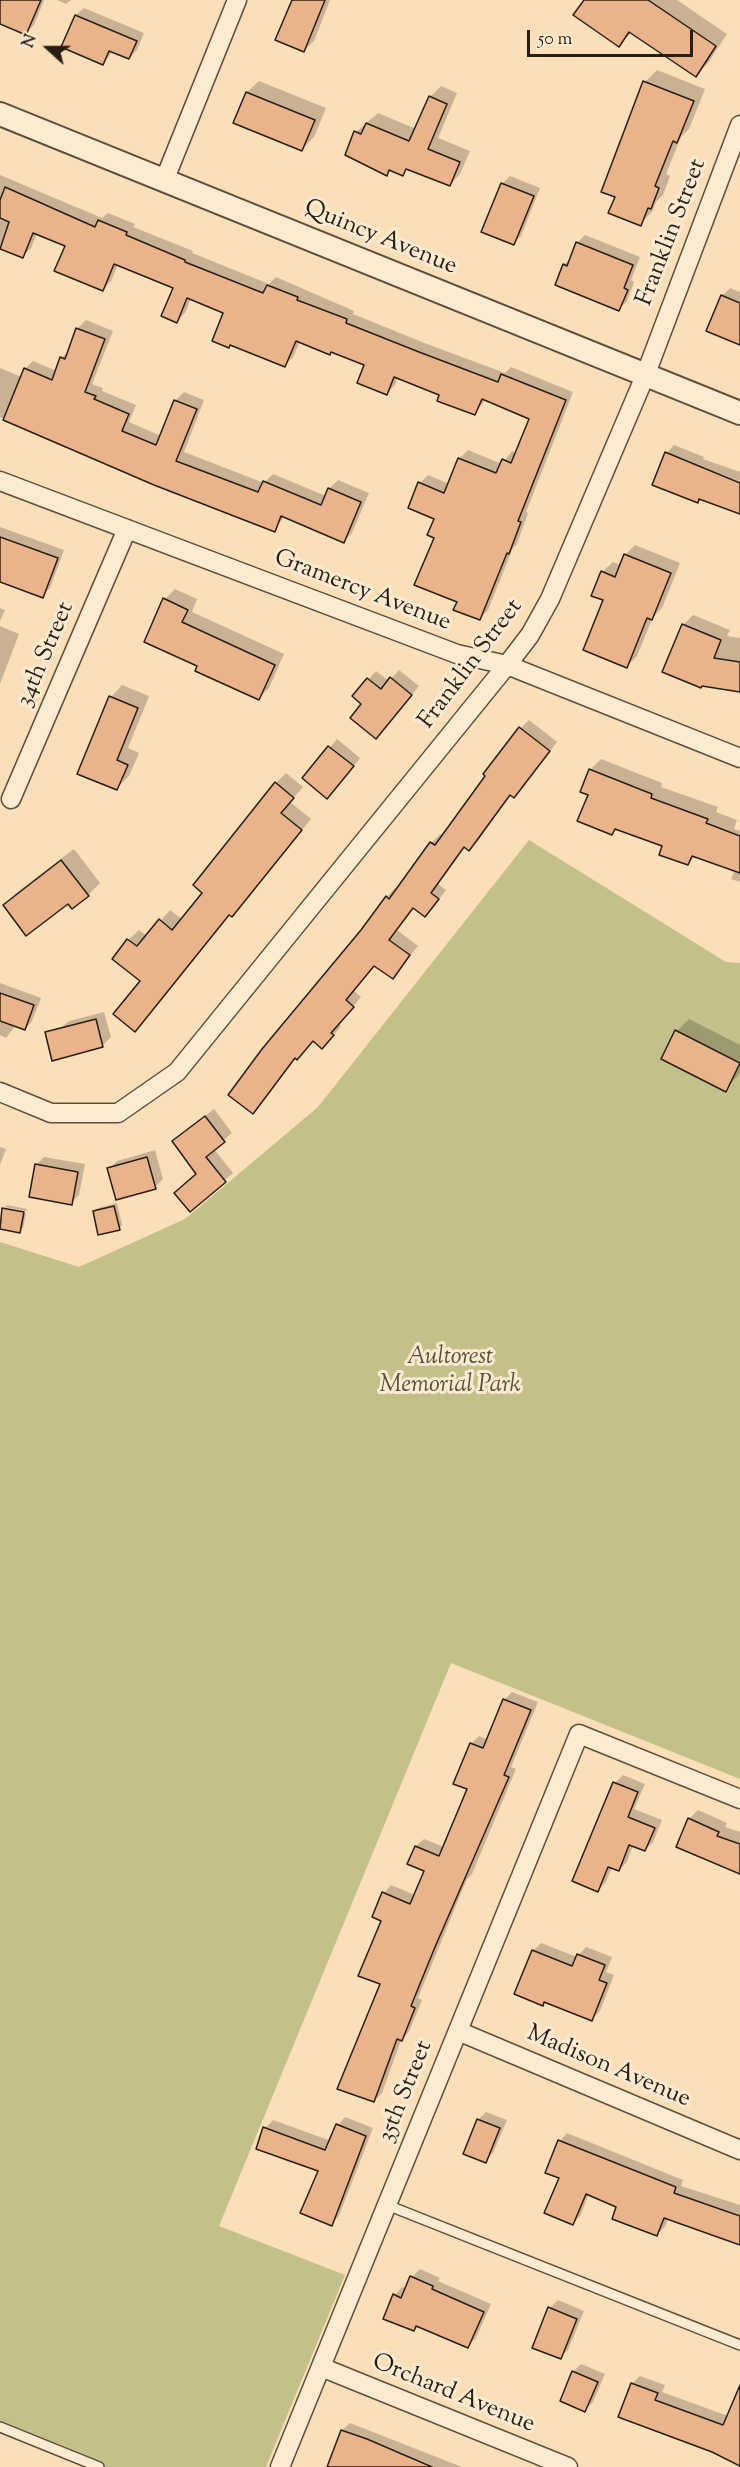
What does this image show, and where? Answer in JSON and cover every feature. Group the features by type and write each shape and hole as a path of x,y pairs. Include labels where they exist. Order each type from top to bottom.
{"street":[{"path":"164,180 237,0"},
{"name":"Quincy Avenue","path":"0,114 740,413"},
{"name":"Franklin Street","path":"0,1092 51,1113 118,1113 177,1072 530,635 550,599 645,376 740,125"},
{"name":"Gramercy Avenue","path":"0,481 457,654 507,665 740,758"},
{"name":"34th Street","path":"11,799 127,529"},
{"name":"35th Street","path":"280,2467 579,1734 740,1799"},
{"name":"Madison Avenue","path":"458,2031 740,2150"},
{"name":"Orchard Avenue","path":"321,2367 568,2467"}],"lane":[{"path":"387,2205 740,2345"},
{"path":"0,2427 99,2467"}],"green space":[{"name":"Aultorest Memorial Park","path":"529,840 726,962 740,963 740,1779 451,1663 219,2226 345,2275 266,2467 96,2467 0,2431 0,1242 79,1267 185,1219 318,1107"}],"building":[{"path":"0,0 41,0 26,35 0,24"},
{"path":"292,0 325,0 304,52 275,40"},
{"path":"584,0 648,0 716,46 696,77 629,32 619,47 573,15"},
{"path":"75,15 137,41 129,59 109,51 103,65 61,47"},
{"path":"643,81 694,101 677,143 673,141 655,186 659,188 641,226 608,213 615,197 601,192"},
{"path":"246,92 315,120 302,151 233,123"},
{"path":"429,96 447,104 428,149 460,162 450,186 406,169 403,176 389,170 387,176 345,155 354,131 361,134 366,123 409,141"},
{"path":"501,183 534,196 514,245 481,232"},
{"path":"5,187 95,227 98,220 127,232 126,235 185,260 185,262 263,293 267,285 298,297 297,300 347,319 346,323 419,352 498,382 501,374 566,400 518,521 521,522 509,554 507,553 480,620 453,610 457,602 414,585 434,538 427,535 434,519 408,508 418,482 444,493 458,458 496,473 502,459 511,463 529,419 482,399 475,415 437,401 439,395 394,377 387,395 357,383 364,365 331,352 330,355 296,341 285,367 230,345 229,348 212,341 223,313 187,298 177,323 161,316 173,288 114,264 103,291 54,271 65,246 33,233 23,258 0,249 9,222 0,218 0,200"},
{"path":"576,242 633,265 624,288 628,290 619,311 555,285 563,264 567,266"},
{"path":"721,295 740,303 740,345 706,331"},
{"path":"76,328 105,339 85,392 96,396 94,399 129,414 122,431 156,445 174,400 197,409 176,461 258,492 263,481 321,505 328,488 361,502 344,543 281,516 275,532 154,485 3,420 24,368 52,380 60,357 65,359"},
{"path":"665,452 740,483 740,514 699,499 698,503 652,485"},
{"path":"0,537 58,558 43,598 0,582"},
{"path":"624,554 671,573 652,620 647,618 627,668 583,650 603,600 591,596 601,571 615,577"},
{"path":"163,598 188,610 182,622 275,665 259,700 195,671 197,666 144,642"},
{"path":"682,624 721,640 714,658 740,662 740,692 702,686 701,688 662,672"},
{"path":"390,677 412,695 376,739 350,718 361,704 352,696 367,678 381,689"},
{"path":"109,696 138,708 117,760 128,765 117,790 77,774"},
{"path":"519,727 550,751 514,798 510,795 469,851 464,847 431,893 439,899 425,917 413,908 389,940 410,955 393,979 374,966 346,1000 354,1007 331,1033 334,1035 322,1049 313,1041 297,1060 295,1058 253,1114 228,1095 262,1049 361,930 386,896 389,899 430,842 435,845 485,776 483,774"},
{"path":"328,746 354,766 327,799 302,778"},
{"path":"589,769 652,794 651,798 708,819 706,823 740,836 740,873 692,856 688,865 659,855 662,846 615,829 612,835 577,821 588,795 580,792"},
{"path":"275,782 294,798 281,813 302,830 232,917 229,915 135,1032 113,1014 140,981 112,959 127,939 137,946 159,919 172,930 202,893 193,885"},
{"path":"61,860 89,896 72,909 68,904 26,936 3,905"},
{"path":"0,993 34,1005 25,1030 0,1021"},
{"path":"96,1019 103,1047 52,1061 45,1032"},
{"path":"675,1030 740,1063 726,1092 661,1059"},
{"path":"205,1116 225,1142 206,1157 226,1182 190,1212 174,1193 196,1174 172,1141"},
{"path":"147,1157 156,1189 116,1200 107,1168"},
{"path":"35,1164 78,1172 72,1205 29,1197"},
{"path":"114,1206 120,1230 98,1235 93,1211"},
{"path":"2,1208 24,1212 20,1233 0,1229"},
{"path":"503,1699 531,1710 504,1775 509,1777 411,2006 415,2008 402,2041 397,2039 374,2102 337,2089 380,1984 358,1976 381,1921 372,1917 382,1892 410,1904 424,1871 407,1864 415,1846 439,1856 467,1789 453,1784 470,1743 483,1748"},
{"path":"613,1782 638,1792 628,1817 655,1828 645,1851 629,1845 619,1871 608,1867 598,1892 572,1881"},
{"path":"688,1818 719,1832 717,1836 740,1844 740,1874 676,1847"},
{"path":"532,1950 572,1966 577,1954 605,1965 599,1980 607,1983 592,2021 544,2002 543,2006 514,1994"},
{"path":"477,2119 500,2128 486,2163 463,2154"},
{"path":"336,2124 366,2136 332,2226 300,2213 318,2171 256,2149 263,2127 325,2150"},
{"path":"558,2140 676,2187 674,2193 740,2216 740,2245 664,2218 657,2236 612,2219 616,2207 586,2194 573,2225 544,2213 559,2178 545,2173"},
{"path":"410,2276 433,2286 432,2289 484,2312 468,2348 416,2326 414,2331 383,2319 393,2294 401,2298"},
{"path":"548,2307 577,2319 561,2359 532,2348"},
{"path":"572,2371 598,2382 585,2412 560,2401"},
{"path":"631,2383 658,2393 655,2400 723,2425 740,2385 740,2466 712,2452 618,2417"},
{"path":"341,2430 367,2439 432,2467 327,2467"}]}
